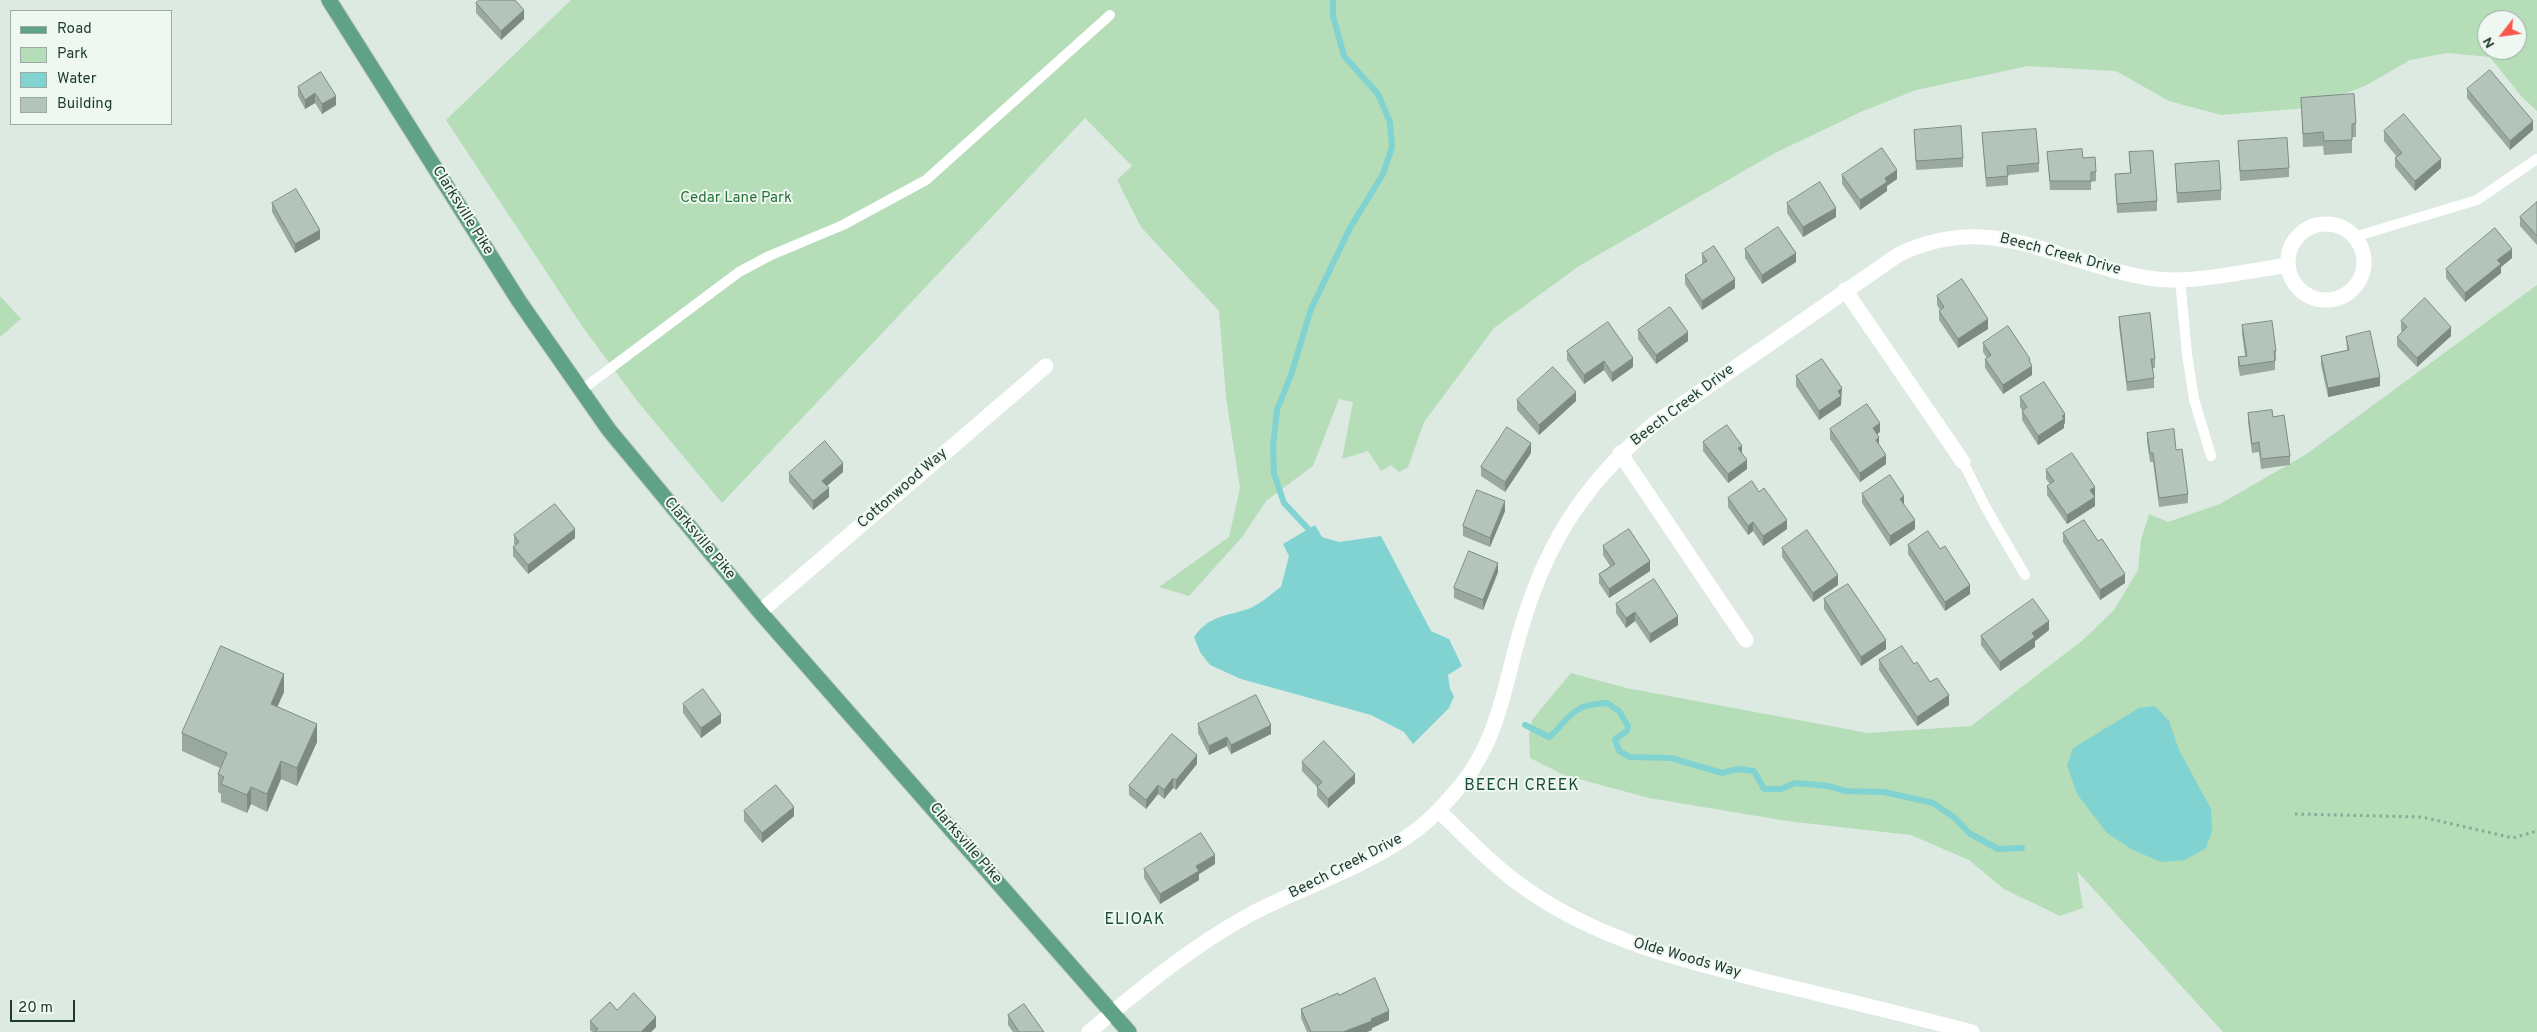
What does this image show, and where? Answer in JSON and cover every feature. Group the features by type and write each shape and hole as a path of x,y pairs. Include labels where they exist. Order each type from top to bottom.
{"main road":[{"name":"Clarksville Pike","path":"329,0 519,300 580,391 609,430 760,612 1129,1032"}],"street":[{"path":"2325,224 2337,226 2354,238 2363,251 2364,263 2362,276 2356,287 2346,295 2334,300 2321,300 2308,296 2298,288 2291,278 2288,265 2289,253 2294,242 2302,232 2325,224"},
{"name":"Beech Creek Drive","path":"1089,1032 1112,1012 1211,937 1252,914 1380,852 1411,834 1439,811 1483,754 1496,723 1524,620 1553,544 1581,501 1620,453 1655,423 1898,255 1921,244 1949,237 1978,236 2030,245 2112,270 2150,279 2180,278 2288,265"},
{"path":"1845,290 1963,462"},
{"name":"Cottonwood Way","path":"760,612 1046,366"},
{"name":"Beech Creek Drive","path":"1620,453 1746,640"},
{"name":"Olde Woods Way","path":"1439,811 1496,866 1523,887 1602,932 1643,948 1695,964 1972,1032"}],"lane":[{"path":"580,391 739,272 769,256 843,225 926,180 1110,15"},
{"path":"2354,238 2478,200 2537,159"},
{"path":"2180,278 2187,354 2194,399 2211,456"},
{"path":"1963,462 1986,508 2025,575"}],"path":[{"path":"2295,814 2422,817 2513,838 2537,831"}],"green space":[{"name":"Cedar Lane Park","path":"571,0 2537,0 2537,111 2522,97 2492,60 2527,60 2527,10 2477,10 2477,56 2447,53 2410,60 2365,86 2306,108 2221,115 2169,101 2116,71 2028,66 1916,90 1863,111 1775,153 1579,266 1494,328 1424,422 1408,467 1399,472 1391,465 1381,471 1368,451 1342,459 1353,402 1339,399 1313,466 1267,500 1242,537 1189,596 1159,587 1229,537 1240,488 1226,398 1219,311 1141,227 1117,180 1132,166 1085,118 722,503 638,402 582,326 446,120"},
{"path":"2537,285 2537,1032 2223,1032 2077,871 2083,908 2060,916 2004,889 1969,860 1911,835 1787,821 1649,798 1564,775 1530,758 1529,736 1532,720 1571,673 1626,688 1868,733 1971,726 2083,640 2114,610 2138,570 2141,540 2149,514 2168,522 2220,504 2305,455"},
{"path":"0,296 21,319 0,337"}],"water":[{"path":"1315,525 1322,537 1339,542 1381,536 1431,631 1449,639 1462,666 1448,675 1450,689 1454,696 1449,708 1413,744 1404,732 1371,715 1241,679 1210,665 1200,652 1194,637 1205,625 1218,618 1252,607 1281,587 1289,556 1283,544"},
{"path":"2155,706 2169,721 2179,750 2211,809 2212,831 2206,848 2185,860 2161,862 2131,849 2107,833 2077,794 2067,765 2073,748 2139,708"}],"building":[{"path":"480,0 515,0 524,10 501,31 476,3"},
{"path":"2490,70 2533,121 2510,141 2467,89"},
{"path":"321,72 336,96 322,104 315,93 305,100 298,87"},
{"path":"2354,94 2356,123 2352,124 2352,140 2324,141 2323,132 2303,134 2301,98"},
{"path":"2404,114 2441,159 2415,181 2395,158 2402,153 2384,131"},
{"path":"1961,126 1963,158 1916,161 1914,130"},
{"path":"2036,129 2039,163 2007,166 2008,176 1986,178 1982,133"},
{"path":"2287,138 2289,168 2240,171 2238,141"},
{"path":"1882,148 1897,170 1885,178 1887,182 1860,200 1842,175"},
{"path":"2082,149 2083,158 2095,157 2096,172 2091,172 2091,181 2050,181 2047,152"},
{"path":"2153,151 2157,201 2117,204 2115,174 2131,173 2129,152"},
{"path":"2219,161 2221,190 2177,193 2175,164"},
{"path":"1820,182 1836,208 1803,227 1787,203"},
{"path":"296,189 320,230 295,244 272,203"},
{"path":"2537,202 2537,236 2520,217"},
{"path":"1778,227 1796,253 1762,275 1745,249"},
{"path":"2495,228 2512,249 2497,260 2501,264 2465,293 2446,269"},
{"path":"1714,246 1735,279 1702,301 1685,275 1707,261 1702,254"},
{"path":"1962,279 1988,319 1958,339 1939,311 1944,307 1937,296"},
{"path":"2425,298 2451,327 2417,358 2397,337 2407,327 2401,321"},
{"path":"1670,307 1688,332 1656,355 1638,330"},
{"path":"2150,313 2155,359 2151,359 2154,378 2127,382 2119,317"},
{"path":"2272,321 2276,351 2274,351 2275,361 2240,366 2238,357 2247,356 2242,325"},
{"path":"1608,322 1633,358 1612,373 1604,361 1584,375 1567,351"},
{"path":"2008,326 2030,359 2032,366 2003,385 1985,359 1991,355 1983,343"},
{"path":"2370,331 2380,377 2328,388 2321,356 2349,350 2346,337"},
{"path":"1822,359 1842,388 1838,391 1841,396 1819,411 1796,376"},
{"path":"1553,367 1576,392 1539,425 1517,400"},
{"path":"2044,382 2065,414 2062,416 2064,419 2038,436 2022,411 2027,407 2020,397"},
{"path":"1867,404 1880,423 1873,428 1879,437 1876,440 1886,455 1860,473 1830,429"},
{"path":"2272,410 2273,417 2284,415 2290,456 2261,459 2259,442 2252,444 2248,413"},
{"path":"1727,425 1742,446 1738,448 1747,460 1728,474 1703,442"},
{"path":"1507,427 1531,443 1505,482 1481,467"},
{"path":"2174,429 2176,450 2182,449 2188,494 2159,498 2153,453 2150,453 2147,433"},
{"path":"825,441 843,463 822,481 829,488 813,501 789,473"},
{"path":"2072,453 2095,487 2090,490 2095,497 2067,515 2047,486 2054,481 2046,470"},
{"path":"1890,475 1904,496 1900,499 1915,520 1890,536 1862,494"},
{"path":"1752,481 1759,492 1764,488 1787,520 1763,536 1753,522 1748,526 1728,498"},
{"path":"1477,490 1505,501 1490,538 1463,526"},
{"path":"555,504 575,529 528,565 513,547 519,542 514,535"},
{"path":"2084,520 2098,541 2102,539 2125,574 2100,590 2063,533"},
{"path":"1629,529 1650,561 1609,589 1599,574 1615,564 1603,546"},
{"path":"1807,530 1838,575 1813,593 1782,548"},
{"path":"1928,531 1940,549 1945,546 1970,585 1945,602 1908,545"},
{"path":"1469,551 1498,563 1483,600 1454,588"},
{"path":"1654,579 1678,616 1650,634 1635,612 1626,618 1616,604"},
{"path":"1848,584 1886,640 1861,657 1824,599"},
{"path":"2033,599 2049,621 2032,633 2035,637 2000,662 1981,636"},
{"path":"221,646 284,674 271,704 317,724 297,768 281,761 267,794 251,787 247,795 221,784 224,777 218,774 227,753 182,733"},
{"path":"1902,646 1914,664 1917,662 1930,682 1937,678 1949,695 1917,717 1879,660"},
{"path":"703,689 721,714 701,728 683,704"},
{"path":"1256,695 1271,725 1231,745 1227,737 1209,746 1198,724"},
{"path":"1172,734 1197,755 1176,780 1173,778 1164,790 1158,785 1146,800 1129,786"},
{"path":"1324,741 1355,774 1328,799 1317,787 1322,782 1302,762"},
{"path":"776,785 794,807 762,833 744,811"},
{"path":"1201,833 1215,855 1196,866 1199,871 1160,894 1144,869"},
{"path":"1375,978 1389,1011 1371,1019 1372,1021 1343,1032 1311,1032 1301,1009 1338,993 1339,995"},
{"path":"634,993 656,1017 641,1032 595,1032 598,1029 590,1021 610,1002 617,1010"},
{"path":"1024,1004 1044,1032 1019,1032 1008,1015"}],"waterway":[{"path":"1314,535 1284,503 1274,474 1273,446 1277,410 1291,375 1311,309 1350,228 1383,174 1392,147 1390,122 1378,94 1344,56 1333,16 1333,0"},
{"path":"1525,725 1549,737 1576,711 1588,706 1607,703 1619,711 1628,726 1627,731 1615,739 1619,751 1630,757 1671,758 1722,773 1737,769 1754,771 1764,789 1781,789 1795,783 1828,786 1845,791 1884,792 1933,803 1955,818 1969,833 1998,849 2022,848"}],"district":[{"name":"BEECH CREEK","path":"1522,787"},
{"name":"ELIOAK","path":"1135,921"}]}
